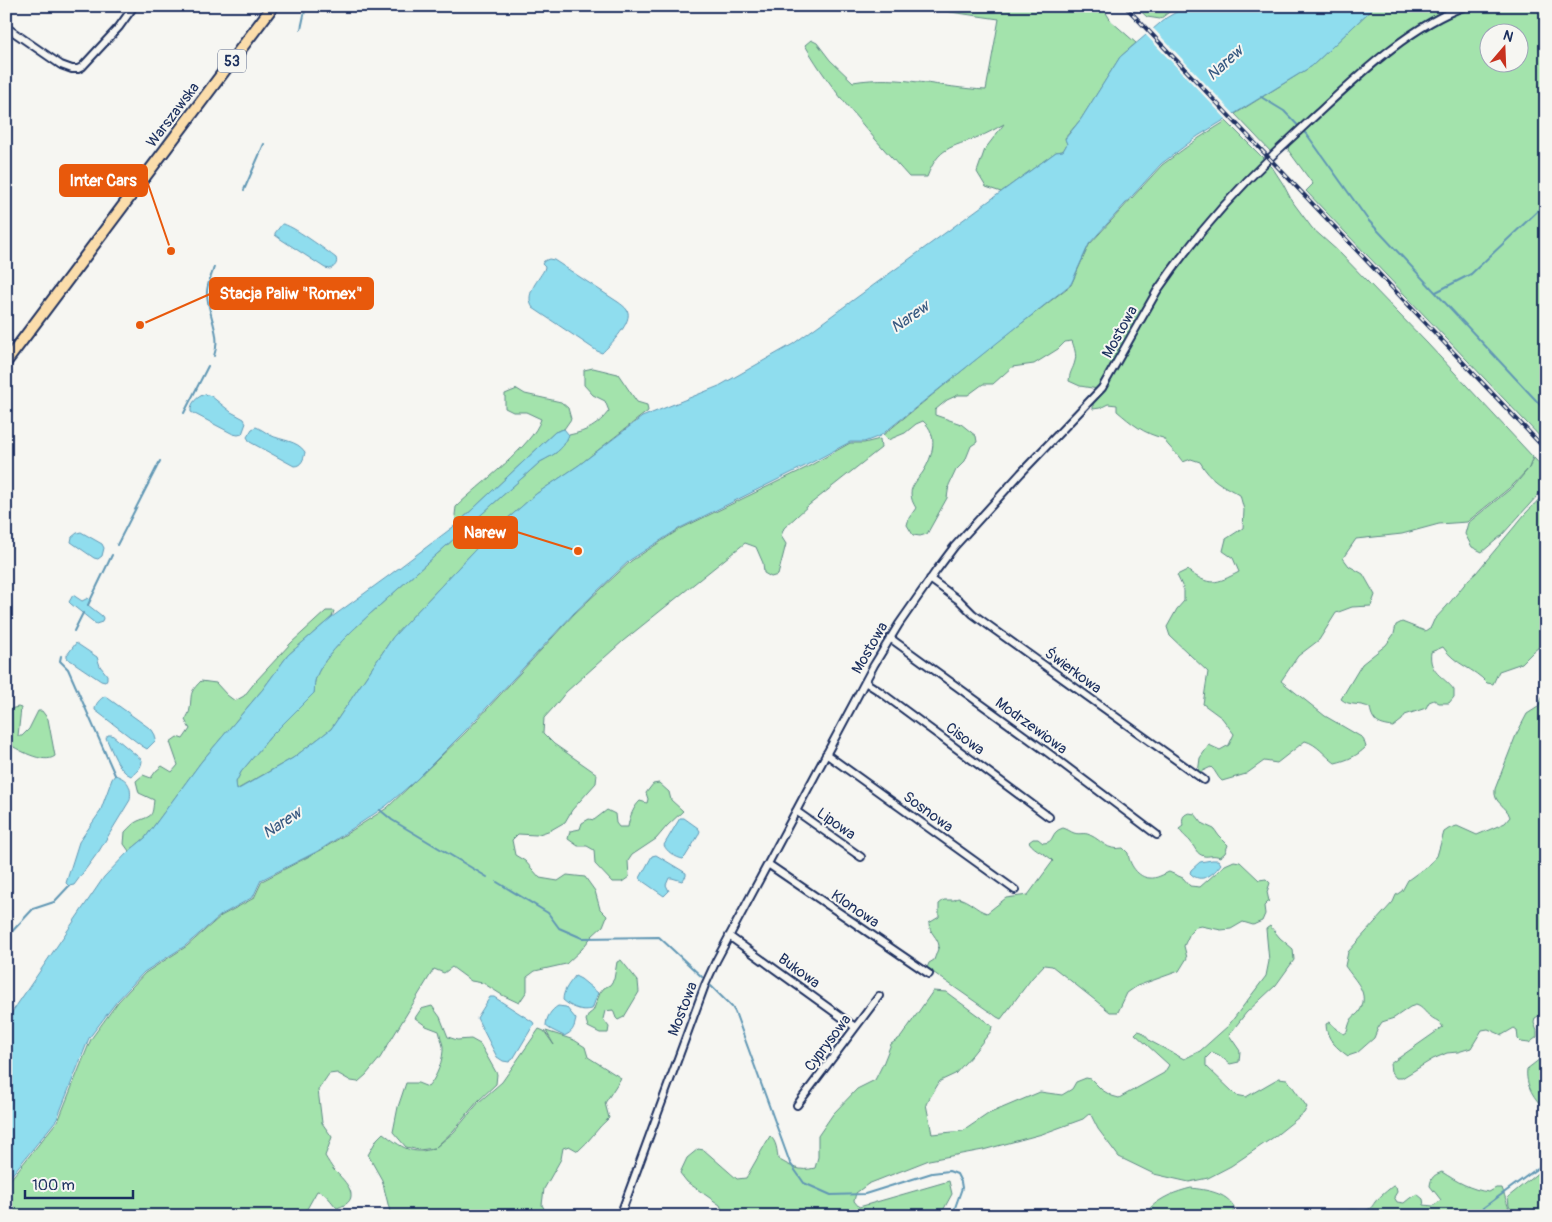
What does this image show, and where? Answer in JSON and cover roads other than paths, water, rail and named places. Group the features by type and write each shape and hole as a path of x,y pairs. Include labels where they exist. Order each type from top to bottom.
{"main road":[{"name":"Warszawska","path":"6,362 273,6"}],"street":[{"path":"6,27 61,65 67,68 78,69 87,63 119,27 134,6"},
{"name":"Mostowa","path":"620,1216 705,985 729,936 865,682 890,638 930,579 975,523 1102,388 1157,291 1223,208 1304,126 1380,57 1447,13 1466,6"},
{"name":"Świerkowa","path":"930,579 960,600 973,614 1204,780"},
{"name":"Modrzewiowa","path":"890,638 1157,834"},
{"name":"Cisowa","path":"865,682 1049,816"},
{"name":"Sosnowa","path":"826,754 1015,890"},
{"name":"Lipowa","path":"796,812 861,857"},
{"name":"Klonowa","path":"768,864 929,974"},
{"name":"Bukowa","path":"729,936 855,1027"},
{"name":"Cyprysowa","path":"797,1105 879,996"}],"water":[{"path":"1187,6 1375,6 1312,66 1198,136 1161,164 1089,244 1071,284 880,436 864,442 850,442 680,528 630,560 574,613 465,731 416,780 386,806 320,850 261,880 253,897 221,915 185,946 144,972 117,1001 89,1038 57,1119 6,1182 6,1021 104,877 129,851 145,838 201,762 263,689 288,655 332,617 457,524 555,432 564,429 569,435 558,452 540,462 338,645 318,672 314,693 270,737 241,772 236,782 237,790 293,758 331,729 393,637 490,534 536,494 579,465 642,417 719,386 793,344 1056,152 1063,151 1067,144 1065,139 1081,119 1120,57 1166,18"},
{"path":"282,224 301,233 336,258 335,266 330,269 325,268 275,235"},
{"path":"549,259 554,260 627,310 628,315 624,326 602,353 533,308 530,298 531,293 544,270 545,267 542,264"},
{"path":"205,394 211,396 231,412 244,419 246,423 242,434 233,434 191,412 195,401"},
{"path":"256,427 302,448 305,452 301,463 294,466 250,442 247,437 252,429"},
{"path":"81,532 102,544 104,548 102,556 98,559 71,542 72,537"},
{"path":"73,595 82,601 88,598 90,600 88,605 102,616 102,622 96,624 71,604 69,602"},
{"path":"76,643 97,657 100,666 107,675 105,682 67,658 67,655"},
{"path":"105,696 152,730 156,740 147,749 95,710 98,702"},
{"path":"108,735 112,735 142,760 139,769 131,776 122,770 116,760 106,738"},
{"path":"115,775 126,781 130,787 130,800 99,851 74,885 69,886 66,883 79,842 100,812"},
{"path":"680,818 684,818 700,831 683,859 672,854 664,845"},
{"path":"656,855 686,873 682,881 669,878 666,885 669,891 664,896 640,878 652,856"},
{"path":"1218,860 1221,864 1207,877 1198,878 1190,873 1200,862"},
{"path":"575,976 598,993 592,1009 576,1008 563,1000 565,990"},
{"path":"490,997 494,997 534,1024 513,1059 509,1062 497,1057 477,1018"},
{"path":"558,1006 566,1007 576,1019 573,1029 564,1036 546,1026 549,1014"}],"waterway":[{"path":"301,29 306,6"},
{"path":"1261,97 1284,111 1308,136 1368,220 1546,411"},
{"path":"244,190 264,144"},
{"path":"1436,292 1471,274 1546,203"},
{"path":"214,267 207,291 216,333 214,356"},
{"path":"184,413 208,366"},
{"path":"117,545 160,461"},
{"path":"88,605 112,555"},
{"path":"74,631 83,613"},
{"path":"61,656 60,661 68,669 115,775"},
{"path":"380,810 392,820 487,877"},
{"path":"497,882 548,913 559,928 582,938 659,937 702,977"},
{"path":"6,938 33,909 54,902 69,886"},
{"path":"711,986 735,1012 790,1163 804,1183 831,1195 865,1194 932,1173 949,1171 957,1174 962,1188 952,1216"},
{"path":"1472,1216 1546,1162"}],"railway":[{"path":"1125,6 1546,450"}],"place":[{"name":"Inter Cars","path":"171,251"},
{"name":"Stacja Paliw \"Romex\"","path":"140,325"},
{"name":"Narew","path":"578,551"}]}
